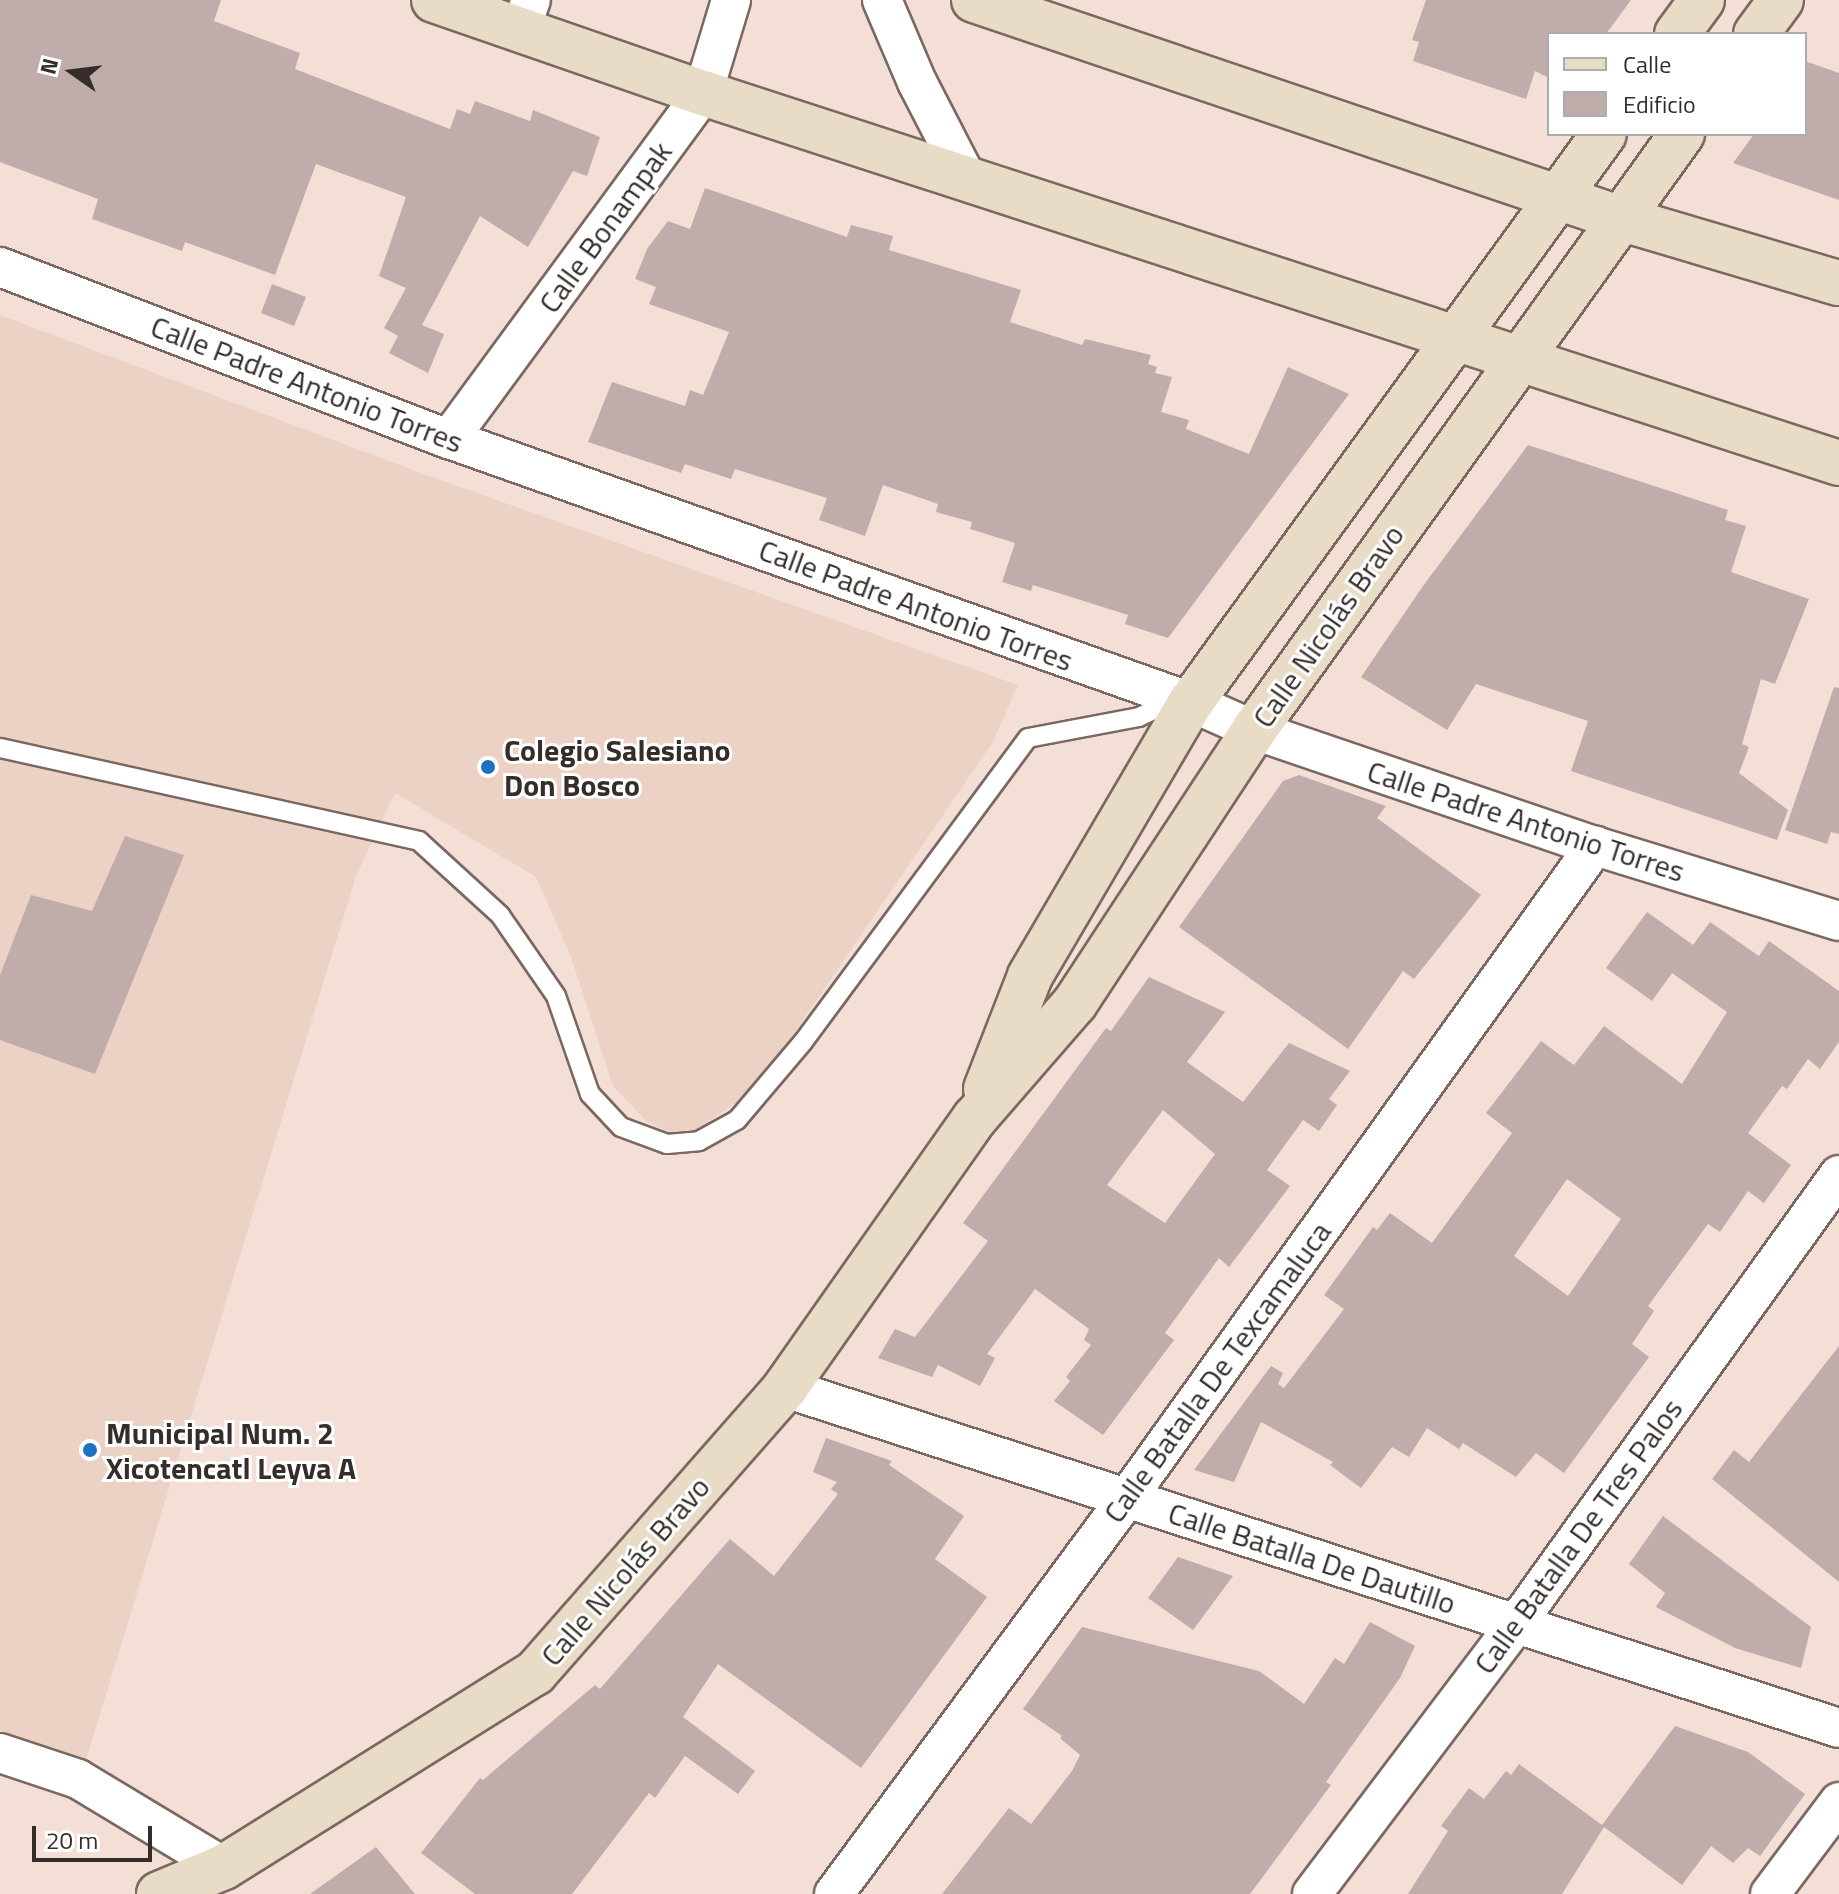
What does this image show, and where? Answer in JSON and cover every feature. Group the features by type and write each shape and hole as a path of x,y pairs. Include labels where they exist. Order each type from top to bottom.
{"main road":[{"path":"434,0 526,15 703,93 1839,463"},
{"path":"974,0 1557,198 1839,283"},
{"path":"1678,32 1702,0"},
{"path":"1757,32 1781,0"},
{"name":"Calle Nicolás Bravo","path":"975,1118 1030,976 1184,700 1457,338 1603,136"},
{"name":"Calle Nicolás Bravo","path":"159,1894 224,1867 535,1673 785,1388 975,1118 1075,1003 1254,730 1518,358 1680,136"}],"street":[{"name":"Calle Bonampak","path":"449,439 703,93 731,0"},
{"path":"882,0 917,82 967,179"},
{"name":"Calle Padre Antonio Torres","path":"0,267 449,439 1184,700 1254,730 1595,846 1839,921"},
{"name":"Calle Batalla De Texcamaluca","path":"834,1894 1127,1498 1595,846"},
{"name":"Calle Batalla De Tres Palos","path":"1312,1894 1516,1624 1839,1175"},
{"name":"Calle Batalla De Dautillo","path":"785,1388 1839,1728"},
{"path":"0,1753 78,1779 224,1867"},
{"path":"1770,1894 1839,1802"}],"lane":[{"path":"0,748 419,841 500,915 556,996 590,1094 621,1127 667,1144 699,1141 737,1120 803,1042 1028,738 1139,717 1184,700"}],"shaded area":[{"name":"Colegio Salesiano Don Bosco","path":"0,315 432,477 1018,685 993,742 755,1090 684,1138 647,1122 613,1086 571,957 536,877 395,793 356,876 86,1760 0,1731"}],"building":[{"path":"0,0 221,0 214,21 300,53 295,69 450,129 457,109 470,114 475,101 530,121 533,110 600,137 587,176 573,171 528,247 480,216 422,325 444,334 428,373 389,353 398,336 384,328 406,288 379,276 406,197 316,164 275,275 185,242 182,251 92,219 98,199 0,162"},
{"path":"1426,0 1631,0 1607,32 1547,32 1547,77 1535,71 1526,99 1413,61 1419,42 1412,40"},
{"path":"1807,62 1839,73 1839,200 1733,163 1753,136 1807,136"},
{"path":"705,188 847,237 851,225 893,236 889,250 1021,290 1010,322 1082,345 1085,339 1151,355 1148,364 1157,367 1155,373 1172,377 1161,412 1189,420 1186,429 1249,454 1288,367 1349,394 1168,638 1125,624 1128,615 1033,585 1031,591 1002,582 1015,543 970,529 972,522 936,512 938,504 883,485 865,536 819,520 827,498 735,469 731,479 685,464 681,473 588,442 612,382 685,406 690,390 703,395 729,332 649,304 656,287 635,279 647,249 668,221 690,229"},
{"path":"272,284 306,297 294,326 261,313"},
{"path":"1528,445 1728,510 1725,520 1746,526 1731,572 1809,599 1775,684 1761,679 1742,744 1749,747 1739,773 1788,810 1777,840 1571,771 1588,721 1476,684 1447,730 1361,677 1423,586"},
{"path":"1834,687 1839,688 1839,834 1831,832 1827,844 1785,830"},
{"path":"1299,775 1386,806 1377,818 1481,895 1414,979 1403,971 1348,1049 1179,927 1283,781"},
{"path":"125,836 184,855 95,1074 0,1040 0,975 31,895 92,911"},
{"path":"1647,912 1693,945 1710,922 1759,956 1769,941 1839,991 1839,1042 1820,1069 1808,1059 1787,1089 1782,1086 1748,1133 1791,1165 1764,1203 1748,1191 1720,1232 1708,1224 1648,1306 1654,1311 1632,1344 1649,1357 1564,1473 1536,1453 1516,1477 1463,1443 1459,1449 1427,1428 1409,1457 1392,1447 1361,1488 1330,1465 1333,1462 1261,1422 1234,1482 1194,1470 1271,1366 1283,1373 1278,1384 1284,1388 1344,1309 1324,1295 1373,1227 1377,1230 1390,1213 1432,1243 1512,1133 1486,1113 1541,1041 1574,1065 1604,1026 1682,1084 1727,1012 1672,973 1652,1001 1606,968","holes":["1567,1179 1621,1219 1568,1296 1514,1256"]},
{"path":"1149,977 1225,1012 1187,1062 1243,1102 1289,1043 1350,1071 1329,1099 1337,1105 1319,1131 1303,1120 1267,1170 1290,1186 1229,1267 1219,1258 1165,1333 1174,1340 1103,1435 1054,1401 1070,1381 1066,1377 1091,1345 1084,1340 1089,1329 1035,1289 987,1354 995,1358 980,1386 938,1365 932,1377 878,1358 895,1329 915,1337 988,1241 963,1223 1106,1028 1111,1031","holes":["1163,1110 1215,1154 1165,1223 1107,1185"]},
{"path":"1839,1346 1839,1582 1712,1479 1734,1450 1749,1462"},
{"path":"826,1438 892,1461 889,1465 964,1516 935,1559 987,1597 861,1768 718,1664 683,1717 755,1771 738,1794 685,1756 655,1798 649,1793 572,1894 475,1894 421,1853 480,1778 483,1780 595,1685 600,1689 730,1539 774,1576 838,1494 831,1489 837,1482 813,1472"},
{"path":"1663,1516 1811,1627 1801,1668 1735,1648 1656,1607 1665,1593 1629,1564"},
{"path":"1178,1557 1233,1576 1193,1630 1148,1598"},
{"path":"1370,1622 1415,1646 1400,1678 1326,1782 1331,1785 1250,1894 942,1894 1009,1808 1031,1824 1072,1771 1080,1755 1060,1738 1062,1736 1023,1709 1082,1627 1259,1671 1304,1704 1335,1658 1344,1664"},
{"path":"1675,1726 1748,1752 1805,1794 1760,1856 1748,1848 1733,1863 1711,1846 1682,1885 1604,1827 1562,1894 1408,1894 1448,1831 1441,1826 1469,1788 1484,1799 1506,1771 1511,1775 1519,1764 1602,1825"},
{"path":"376,1847 415,1894 310,1894"}],"place":[{"name":"Colegio Salesiano Don Bosco","path":"488,767"},
{"name":"Municipal Num. 2 Xicotencatl Leyva A","path":"90,1450"}]}
